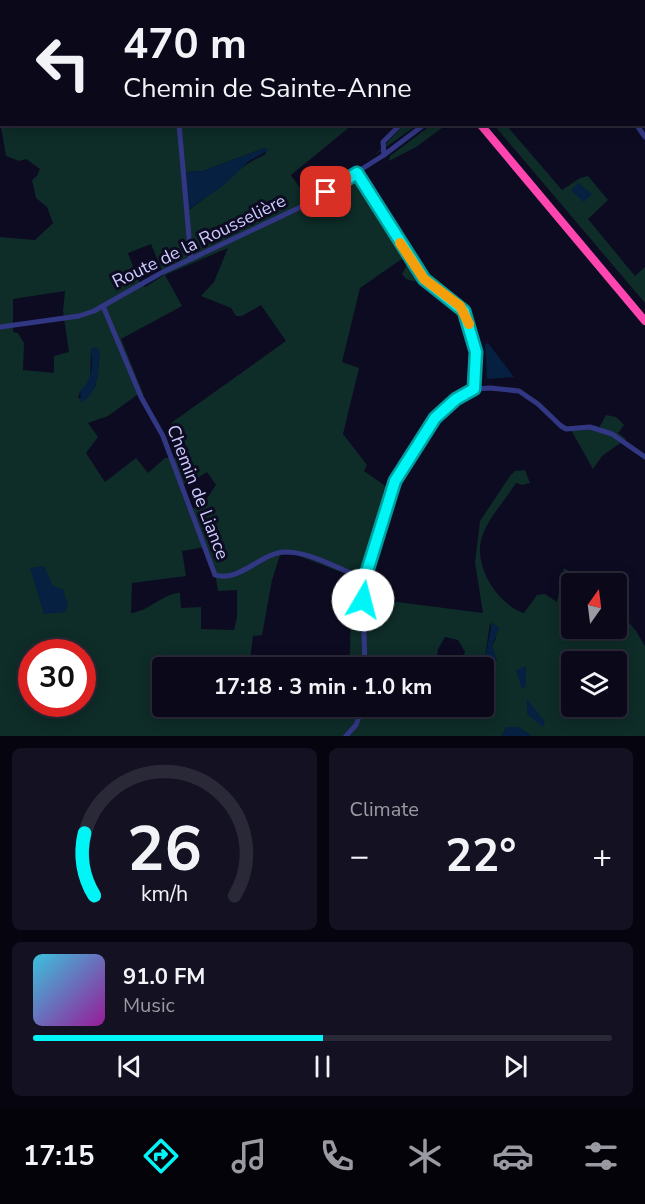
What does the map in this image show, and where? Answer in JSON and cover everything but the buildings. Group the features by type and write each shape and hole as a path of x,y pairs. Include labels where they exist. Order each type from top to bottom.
{"highway":[{"path":"482,126 645,321"},
{"path":"489,126 645,313"}],"street":[{"path":"179,126 191,259"},
{"path":"384,155 383,142 399,126"},
{"name":"Route de la Rousselière","path":"0,327 79,316 103,306 191,259 294,211 357,173 422,126"},
{"path":"357,173 424,279 464,311 476,352 474,389"},
{"name":"Chemin de Liance","path":"103,306 141,397 163,436 215,575 227,576 281,552 287,552 308,555 365,578"},
{"path":"365,657 363,600 365,578 395,481 435,418 456,399 474,389 490,388 519,392 529,397 566,429 590,427 612,434 645,457"},
{"path":"346,736 356,725 359,717"}],"green space":[{"path":"1,126 351,126 291,175 312,205 355,182 364,182 418,266 437,287 406,279 402,274 409,261 406,256 360,288 342,362 359,368 343,434 367,465 364,471 394,492 366,580 366,598 483,613 475,563 480,521 510,476 515,471 525,470 530,483 522,485 516,483 483,534 480,557 488,581 504,601 524,613 537,595 545,594 557,602 561,583 561,639 627,639 627,620 645,646 645,736 531,736 518,727 507,727 501,736 0,736 0,237 35,240 53,223 47,207 36,198 32,180 40,169 26,159 19,161 6,156","holes":["265,148 266,154 236,172 190,209 187,172 203,171","151,244 164,275 145,287 138,280 128,253","228,248 214,282 201,296 231,308 236,316 242,316 261,305 286,341 171,423 189,450 176,458 165,458 148,473 136,458 105,482 86,453 98,437 88,423 108,416 137,395 144,396 121,339 182,306 165,275","65,291 63,311 69,352 54,356 54,373 23,370 24,343 18,333 13,332 13,299","91,349 96,385 86,399 78,398 80,392 90,382","207,472 216,485 203,504 188,510 179,484 190,483","206,547 215,573 218,591 237,590 237,617 234,630 201,629 201,607 181,608 180,593 167,596 138,612 131,613 132,583 186,576 182,551","294,554 351,576 350,656 346,657 437,657 438,649 445,637 458,640 465,652 463,657 485,657 490,623 496,638 492,646 493,655 488,657 494,657 494,717 152,717 152,657 250,657 253,636 262,635 272,580 280,555","35,581 65,612 44,613"]},
{"path":"403,126 416,126 375,155"},
{"path":"430,126 445,126 416,147 389,161 390,156"},
{"path":"495,126 507,126 562,190 580,178 588,176 608,200 588,219 635,276 645,267 645,303"},
{"path":"606,415 616,417 624,425 618,433 626,439 602,456 593,469 571,430 599,428"},
{"path":"564,568 572,573 563,573"}],"water":[{"path":"265,148 269,150 249,161 224,185 189,209 186,172 203,171"},
{"path":"578,183 592,194 584,202 571,190"},
{"path":"488,343 514,377 487,379 485,344"},
{"path":"96,347 100,352 97,380 92,393 81,402 80,391 88,381 91,372 91,349"},
{"path":"44,566 53,586 63,589 68,606 65,612 44,614 30,568"},
{"path":"492,622 499,628 492,646 497,660 494,665 494,657 485,657"},
{"path":"526,666 526,686 522,689 516,671"},
{"path":"527,699 545,722 543,727 527,714"},
{"path":"507,727 518,727 531,736 501,736"}],"slow traffic":[{"path":"400,243 424,279 434,290 460,306 469,324"}],"route":[{"path":"326,192 357,173 424,279 434,290 460,306 464,311 476,352 474,389 456,399 435,418 395,481 365,578 363,600"}]}
